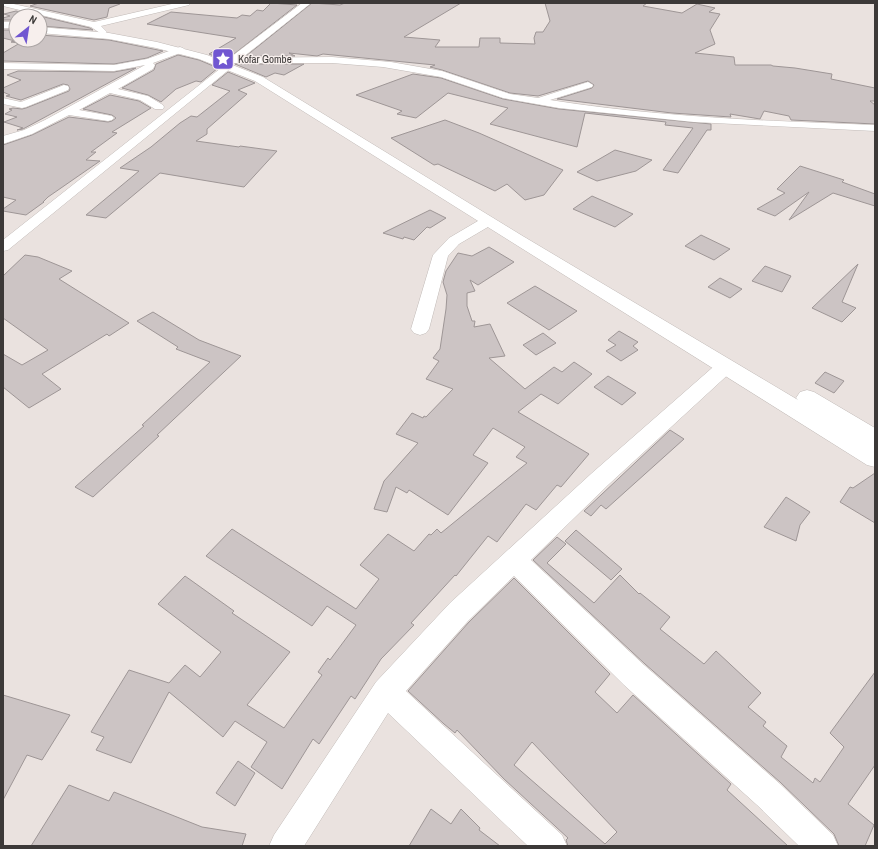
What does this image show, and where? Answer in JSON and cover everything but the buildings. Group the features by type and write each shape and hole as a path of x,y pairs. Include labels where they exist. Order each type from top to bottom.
{"highway":[{"path":"48,28 99,29 163,42 230,63 259,79 488,221 730,360"},
{"path":"48,29 109,36 180,50 244,67 283,86 434,174 579,264 730,360 875,458"},
{"path":"794,391 875,439"}],"street":[{"path":"48,3 49,14"},
{"path":"3,4 49,14 99,29 186,3"},
{"path":"3,247 18,233 307,3"},
{"path":"3,66 114,68 148,61 180,50"},
{"path":"230,63 341,60 389,65 450,76 491,92 575,107 665,116 804,126 875,128"},
{"path":"3,140 28,132 110,90 150,67 148,61"},
{"path":"46,83 97,96"},
{"path":"535,101 567,93 588,85"},
{"path":"3,101 22,105 64,88"},
{"path":"110,90 144,98 159,107"},
{"path":"69,112 108,118"},
{"path":"420,329 441,255 454,241 488,221"},
{"path":"3,230 18,233"},
{"path":"285,846 386,692 459,612 600,479 730,360"},
{"path":"514,560 634,675 768,794 822,846"},
{"path":"386,692 551,846"}],"place":[{"name":"Kofar Gombe","path":"223,59"}]}
